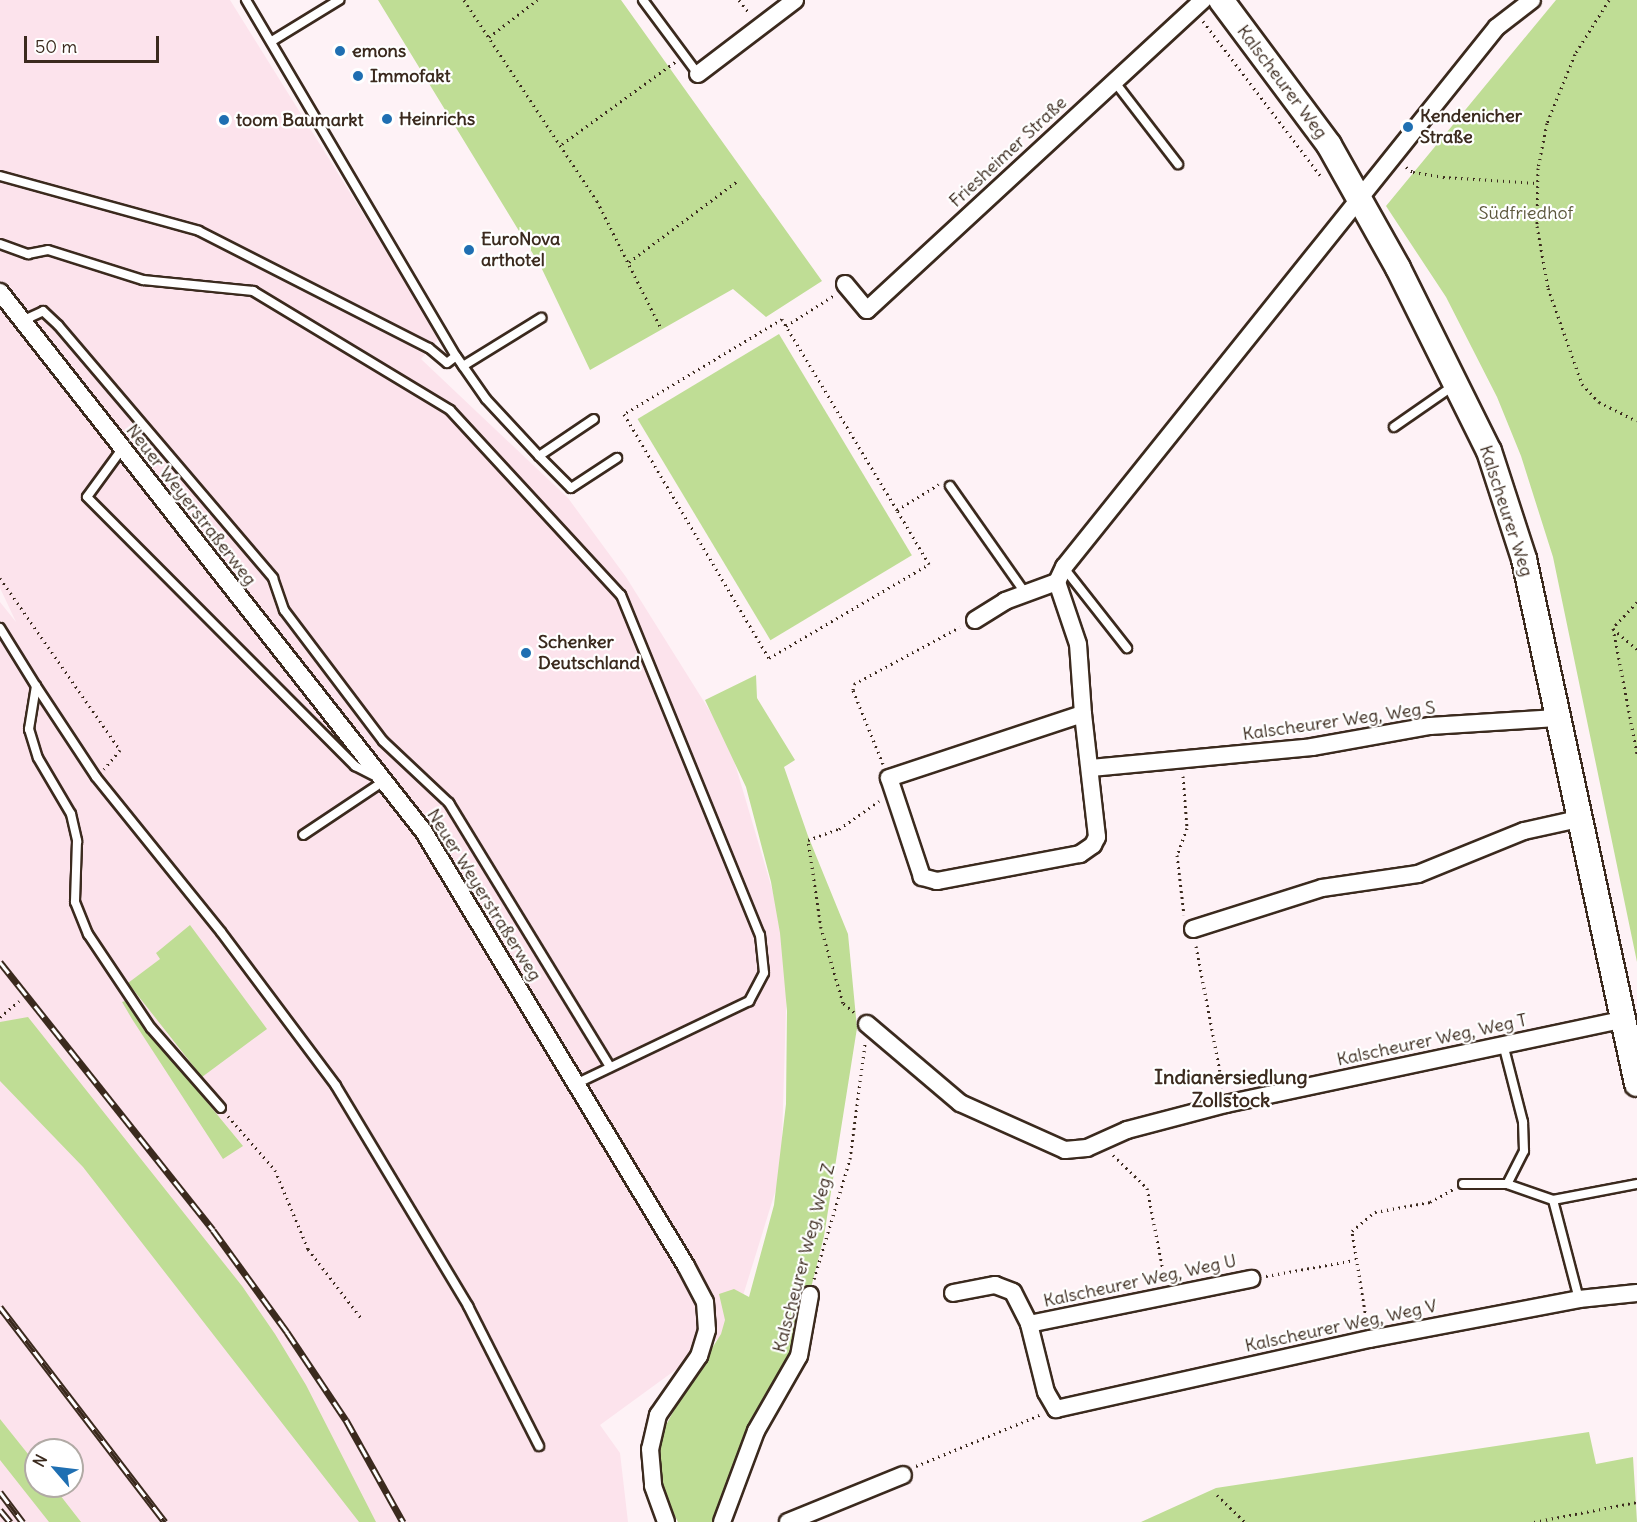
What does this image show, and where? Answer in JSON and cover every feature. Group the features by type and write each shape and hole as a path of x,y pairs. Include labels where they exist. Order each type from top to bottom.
{"street":[{"path":"698,74 795,0"},
{"name":"Kalscheurer Weg","path":"1221,0 1329,144 1359,202 1398,268 1489,451 1524,559 1620,1020 1637,1084"},
{"path":"975,620 1060,575 1395,158 1497,27 1524,2"},
{"name":"Friesheimer Straße","path":"845,284 867,310 1198,4"},
{"name":"Neuer Weyerstraßerweg","path":"0,292 424,832 705,1302 707,1330 699,1356 658,1415 650,1449 653,1486 666,1522"},
{"path":"1060,575 1078,644 1083,714 1091,768 1097,837 1093,845 1080,854 938,881 922,877 891,786 1083,714"},
{"name":"Kalscheurer Weg, Weg S","path":"1091,768 1312,747 1430,726 1557,718"},
{"path":"1193,929 1322,888 1418,874 1524,831 1578,819"},
{"name":"Kalscheurer Weg, Weg T","path":"867,1024 936,1086 984,1117 1065,1150 1105,1142 1127,1130 1226,1104 1620,1020"},
{"name":"Kalscheurer Weg, Weg U","path":"953,1293 995,1285 1004,1288 1013,1292 1029,1324 1251,1279"},
{"name":"Kalscheurer Weg, Weg V","path":"1056,1408 1370,1338 1579,1299 1637,1293"},
{"name":"Kalscheurer Weg, Weg Z","path":"722,1522 756,1431 799,1356 810,1296"},
{"path":"1029,1324 1046,1392 1056,1408"},
{"path":"788,1522 903,1475"}],"lane":[{"path":"246,0 456,356 486,399 572,488 617,458"},
{"path":"272,41 339,0"},
{"path":"643,0 698,74"},
{"path":"1114,81 1178,164"},
{"path":"0,176 199,231 429,348 447,363 456,356"},
{"path":"0,244 28,254 48,250 143,280 253,291 450,410 621,595 760,934 764,973 749,1001 576,1084"},
{"path":"22,321 44,311 58,325 273,578 284,610 383,741 449,803 610,1067"},
{"path":"463,366 541,318"},
{"path":"1394,427 1456,383"},
{"path":"539,456 594,419"},
{"path":"122,449 87,497 355,766 384,781 303,835"},
{"path":"950,486 1026,594"},
{"path":"1060,575 1127,648"},
{"path":"0,628 96,777 221,932 336,1086 468,1306 539,1446"},
{"path":"36,686 29,729 38,758 71,814 77,841 75,902 88,934 151,1028 221,1108"},
{"path":"1503,1044 1523,1122 1524,1150 1507,1184"},
{"path":"1463,1184 1507,1184 1553,1200 1637,1184"},
{"path":"1553,1200 1579,1299"}],"path":[{"path":"464,0 562,144 628,262 660,326"},
{"path":"489,37 537,0"},
{"path":"1609,0 1584,38 1557,93 1543,138 1537,183 1544,274 1569,355 1592,397 1637,421"},
{"path":"1198,4 1329,187"},
{"path":"562,144 684,56"},
{"path":"1395,158 1413,172 1537,183"},
{"path":"628,262 736,182"},
{"path":"786,326 845,284"},
{"path":"782,319 897,510 929,564 769,658 624,414 782,319"},
{"path":"897,510 936,483 950,486"},
{"path":"0,578 120,750 96,777"},
{"path":"1613,628 1637,602"},
{"path":"867,1024 843,1003 821,928 808,840 839,829 891,786 853,690 855,684 975,620"},
{"path":"1613,628 1637,649"},
{"path":"1613,628 1637,754"},
{"path":"0,1017 20,1001"},
{"name":"Kalscheurer Weg, Weg Z","path":"810,1296 850,1159 867,1024"},
{"path":"221,1108 275,1170 308,1249 362,1319"},
{"path":"1105,1142 1125,1170 1142,1180 1147,1188 1168,1294"},
{"path":"1370,1338 1355,1260 1352,1231 1375,1212 1430,1202 1463,1184"},
{"name":"Kalscheurer Weg, Weg U","path":"1251,1279 1355,1260"},
{"path":"903,1475 910,1468 1056,1408"},
{"path":"1217,1495 1245,1522"},
{"path":"1534,1522 1637,1502"}],"shaded area":[{"path":"0,0 230,0 440,337 421,359 568,498 626,577 728,740 788,943 781,1173 733,1328 600,1425 620,1453 628,1522 0,1522 0,602 16,622 0,588"}],"green space":[{"path":"378,0 621,0 822,281 766,317 733,289 590,370 541,267"},
{"name":"Südfriedhof","path":"1556,0 1637,0 1637,962 1553,557 1521,456 1497,397 1446,297 1386,206"},
{"path":"779,334 912,555 770,640 638,419"},
{"path":"756,675 757,698 795,760 784,767 808,836 848,934 857,1028 824,1236 793,1360 741,1451 715,1522 678,1522 665,1497 657,1457 665,1427 721,1334 725,1320 719,1294 734,1289 749,1297 774,1205 786,1104 787,1011 780,933 771,882 746,787 705,700"},
{"path":"190,925 267,1029 202,1077 128,983 160,959 156,953"},
{"path":"125,1001 243,1146 223,1159 132,1019 122,1002"},
{"path":"28,1017 242,1286 306,1385 376,1522 359,1522 83,1167 0,1081 0,1022"},
{"path":"0,1419 24,1449 24,1490 0,1460"},
{"path":"1589,1432 1596,1464 1633,1457 1637,1522 1141,1522 1216,1488"},
{"path":"30,1498 62,1498 81,1522 49,1522"}],"railway":[{"path":"0,962 213,1230 287,1332 346,1420 403,1522"},
{"path":"0,1307 165,1522"},
{"path":"0,1492 23,1522"},
{"path":"0,1510 10,1522"}],"place":[{"name":"emons","path":"340,51"},
{"name":"Immofakt","path":"358,76"},
{"name":"Heinrichs","path":"387,119"},
{"name":"toom Baumarkt","path":"224,120"},
{"name":"Kendenicher Straße","path":"1408,127"},
{"name":"EuroNova arthotel","path":"469,250"},
{"name":"Schenker Deutschland","path":"526,653"}],"district":[{"name":"Indianersiedlung Zollstock","path":"1231,1088"}]}
